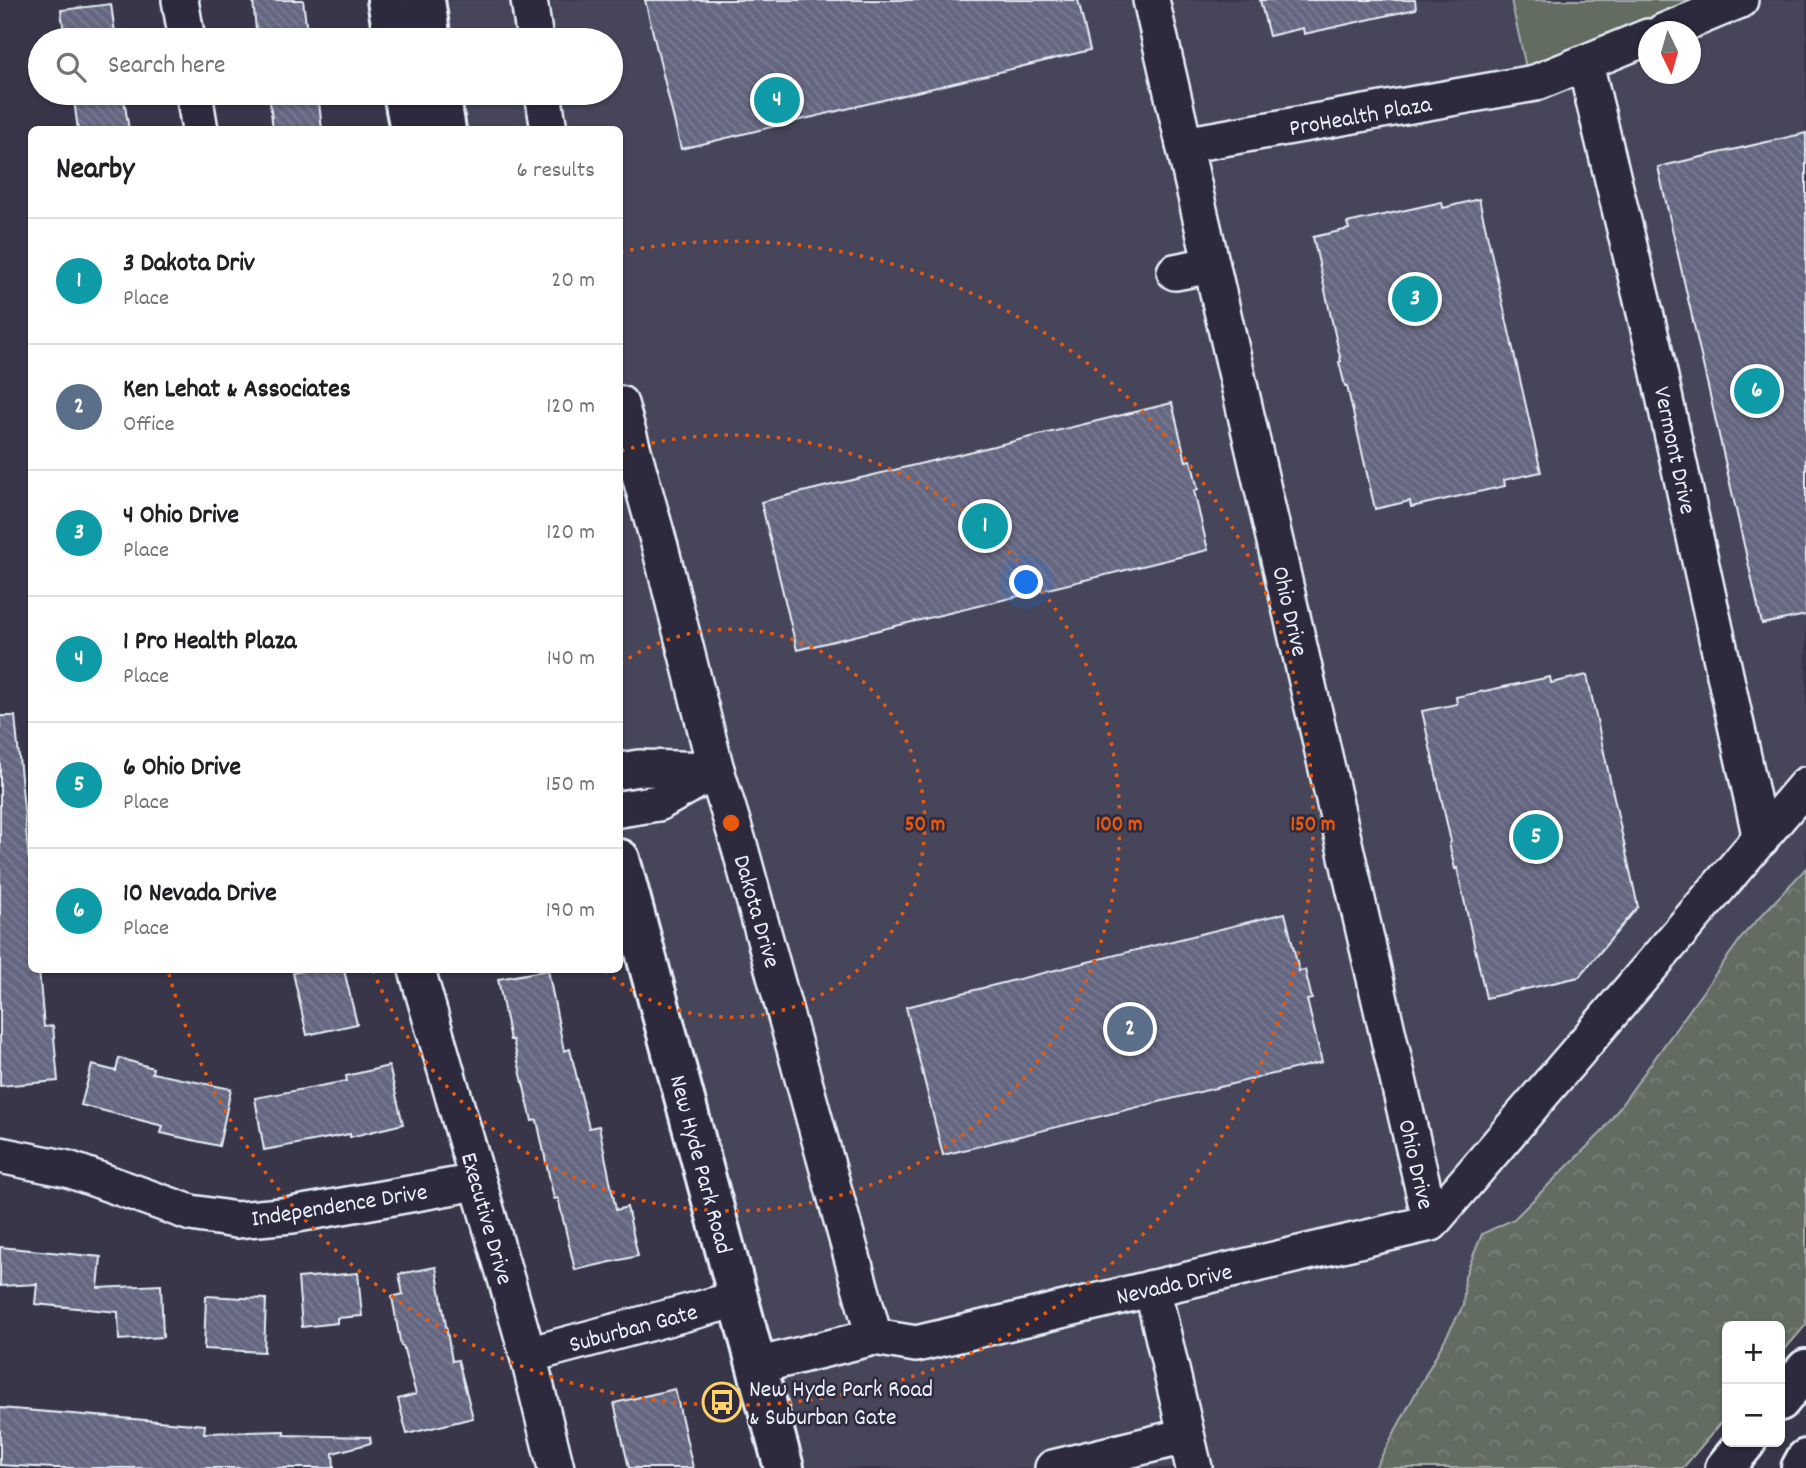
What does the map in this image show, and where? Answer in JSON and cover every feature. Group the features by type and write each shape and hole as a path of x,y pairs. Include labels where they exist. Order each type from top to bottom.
{"main road":[{"path":"387,0 392,28"},
{"path":"425,0 429,28"},
{"path":"405,105 409,126"},
{"path":"442,105 445,126"},
{"name":"New Hyde Park Road","path":"623,870 783,1468"},
{"path":"1785,1395 1806,1369"},
{"path":"1725,1468 1742,1447"},
{"path":"1801,1468 1806,1459"}],"street":[{"path":"180,0 185,28"},
{"path":"529,0 533,28"},
{"name":"Ohio Drive","path":"1151,0 1431,1223"},
{"path":"1689,21 1740,0"},
{"name":"ProHealth Plaza","path":"1184,145 1535,83 1638,41"},
{"name":"Vermont Drive","path":"1585,63 1654,350 1761,839"},
{"path":"196,105 199,126"},
{"path":"545,105 548,126"},
{"path":"1175,272 1211,265"},
{"name":"Dakota Drive","path":"623,415 660,547 716,771 740,848 874,1337"},
{"path":"623,771 639,768 716,771"},
{"path":"623,809 657,803 716,771"},
{"path":"1431,1223 1806,785"},
{"name":"Executive Drive","path":"418,973 528,1355 556,1468"},
{"name":"Independence Drive","path":"0,1155 68,1169 191,1213 236,1220 292,1215 477,1182"},
{"name":"Nevada Drive","path":"874,1337 916,1344 1431,1223"},
{"path":"1053,1468 1190,1452 1152,1288"},
{"name":"Suburban Gate","path":"528,1355 738,1299"},
{"path":"756,1366 874,1337"}],"shaded area":[{"path":"405,0 1511,0 1527,72 1638,27 1638,84 1701,84 1701,21 1652,21 1703,0 1806,0 1806,943 1411,1468 783,1468 623,867 623,126 426,126 423,105 623,105 623,28 410,28"}],"green space":[{"path":"1511,0 1703,0 1652,21 1638,21 1638,27 1527,72"},
{"path":"1806,868 1806,1325 1785,1349 1785,1321 1722,1321 1722,1422 1683,1468 1375,1468 1463,1306 1465,1276 1482,1234 1514,1219 1601,1133 1745,933"}],"building":[{"path":"253,0 303,0 306,28 256,28"},
{"path":"645,0 1078,0 1090,50 681,149"},
{"path":"1260,0 1415,0 1416,9 1304,34 1303,28 1269,36"},
{"path":"111,4 114,28 63,28 61,10"},
{"path":"75,105 125,105 128,126 77,126"},
{"path":"270,105 319,105 322,126 273,126"},
{"path":"1806,133 1806,615 1762,624 1658,167"},
{"path":"1479,199 1541,472 1504,480 1505,486 1411,507 1410,501 1375,509 1339,362 1341,361 1313,237 1349,229 1347,223 1442,202 1443,208"},
{"path":"1172,403 1186,461 1191,460 1198,489 1194,491 1208,550 797,650 761,502"},
{"path":"1587,675 1638,907 1579,977 1486,998 1449,843 1451,842 1422,711 1457,704 1456,697 1550,677 1551,683"},
{"path":"0,716 15,716 28,850 28,973 39,973 44,1027 53,1026 58,1081 0,1086"},
{"path":"1285,913 1299,971 1305,970 1312,999 1307,1000 1322,1062 943,1155 906,1007"},
{"path":"293,973 345,973 357,1024 307,1035"},
{"path":"549,973 564,1051 570,1049 589,1128 599,1126 616,1210 627,1207 638,1256 575,1270 558,1198 554,1199 537,1120 532,1121 513,1040 510,1040 498,979"},
{"path":"119,1058 153,1068 152,1073 231,1089 219,1146 161,1133 163,1126 81,1105 92,1065 116,1071"},
{"path":"389,1066 403,1124 350,1137 350,1134 264,1150 255,1098 347,1081 346,1076"},
{"path":"0,1247 101,1257 98,1288 161,1285 163,1337 119,1340 118,1312 35,1304 37,1284 0,1286"},
{"path":"436,1267 452,1361 458,1360 473,1418 407,1434 398,1399 416,1394 401,1346 392,1297 403,1294 399,1274"},
{"path":"358,1273 362,1316 337,1318 337,1323 302,1327 298,1278"},
{"path":"206,1296 266,1299 264,1352 204,1349"},
{"path":"675,1389 693,1468 629,1468 614,1403"},
{"path":"0,1408 205,1425 204,1433 284,1431 284,1435 370,1437 371,1443 333,1453 334,1468 53,1468 0,1465"}],"place":[{"name":"1 Pro Health Plaza","path":"777,100"},
{"name":"4 Ohio Drive","path":"1415,299"},
{"name":"10 Nevada Drive","path":"1757,391"},
{"name":"3 Dakota Driv","path":"985,526"},
{"name":"6 Ohio Drive","path":"1536,837"},
{"name":"Ken Lehat & Associates","path":"1130,1029"},
{"name":"New Hyde Park Road & Suburban Gate","path":"722,1402"}]}
